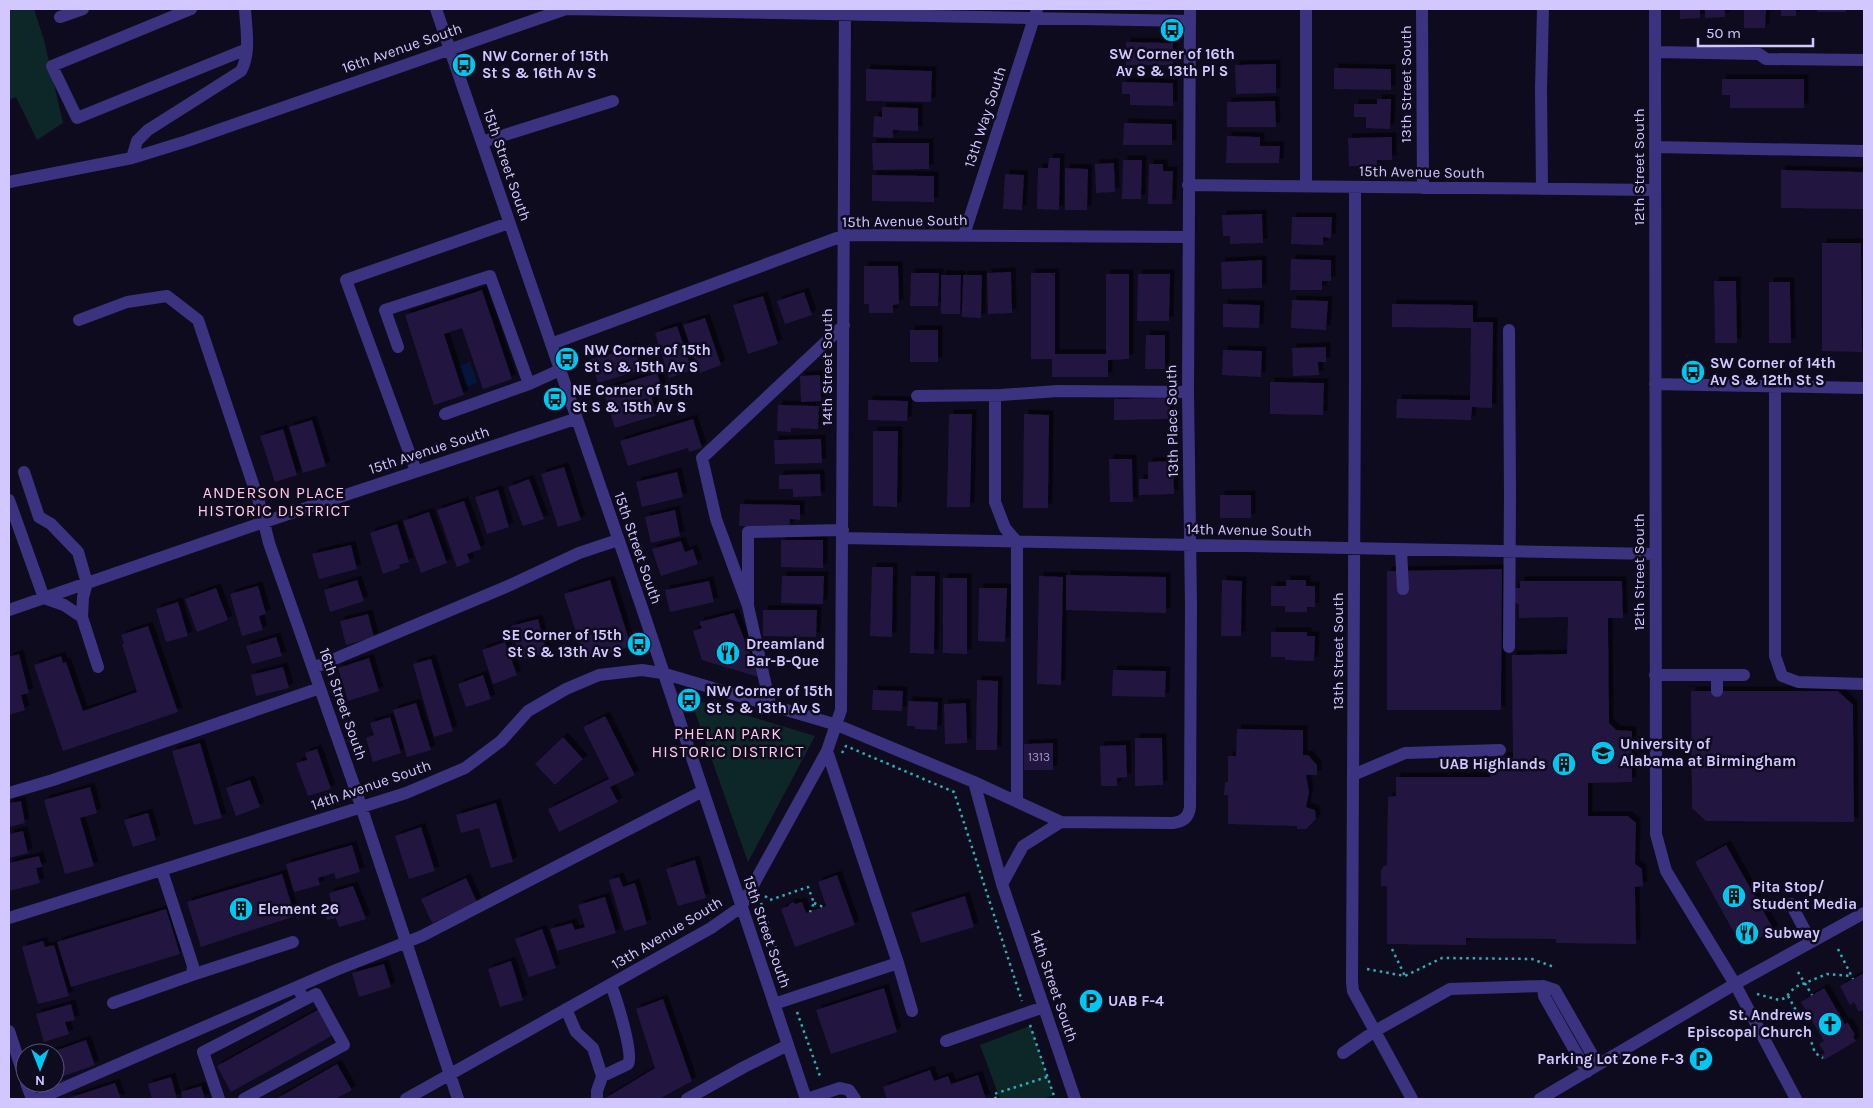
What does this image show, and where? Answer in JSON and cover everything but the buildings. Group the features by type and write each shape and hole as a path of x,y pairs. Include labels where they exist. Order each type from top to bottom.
{"street":[{"path":"60,16 83,9"},
{"path":"191,9 52,66 77,118 246,49"},
{"path":"132,158 137,141 148,130 241,70 246,63 245,9"},
{"name":"15th Street South","path":"436,9 618,540 806,1099"},
{"name":"16th Avenue South","path":"9,182 132,158 187,141 566,9 1190,15"},
{"path":"1306,9 1306,186"},
{"name":"13th Street South","path":"1422,9 1423,188"},
{"path":"1542,190 1541,89 1543,9"},
{"name":"12th Street South","path":"1655,9 1656,834 1666,871 1735,984 1796,1099"},
{"name":"14th Street South","path":"837,725 841,710 843,534 845,12"},
{"name":"13th Way South","path":"964,235 1035,14"},
{"name":"13th Place South","path":"1061,822 1172,823 1179,822 1189,814 1188,185 1190,15"},
{"path":"1655,52 1759,54 1766,59 1864,60"},
{"path":"482,142 613,101"},
{"path":"1656,147 1864,151"},
{"name":"15th Avenue South","path":"1188,185 1655,190"},
{"name":"13th Street South","path":"1355,187 1352,982 1353,991 1412,1099"},
{"path":"416,471 346,280 510,223"},
{"name":"15th Avenue South","path":"551,344 844,235 1188,237"},
{"path":"398,347 385,310 490,276 529,384"},
{"name":"16th Street South","path":"79,320 127,302 166,296 198,320 264,522 269,543 320,688 458,1099"},
{"path":"770,704 748,606 716,518 702,458 844,325"},
{"path":"1509,330 1509,647"},
{"path":"445,414 529,384 560,370"},
{"path":"1656,384 1864,388"},
{"path":"1775,386 1775,656 1782,676 1798,682 1864,684"},
{"path":"917,396 995,395 1058,391 1188,392"},
{"path":"995,395 995,502 1006,528 1016,542 1017,802"},
{"name":"15th Avenue South","path":"9,610 264,522 575,419"},
{"path":"24,472 39,517 51,524 78,552 87,583 83,597 82,617 98,667"},
{"path":"9,500 44,598 64,605 82,617"},
{"name":"14th Avenue South","path":"748,606 748,532 843,534 1016,542 1655,554"},
{"path":"313,668 508,586 579,553 618,540"},
{"path":"1401,550 1403,589"},
{"name":"14th Avenue South","path":"9,918 406,793 465,768 501,741 528,711 566,689 599,676 642,670 662,673 837,725"},
{"path":"1656,675 1744,675"},
{"path":"1717,675 1717,692"},
{"path":"9,793 53,780 320,688"},
{"path":"837,725 974,782 1061,822"},
{"name":"13th Avenue South","path":"406,1099 612,985 711,928 741,907 827,751 837,725"},
{"path":"1353,775 1405,753 1500,750"},
{"path":"827,751 898,963 912,1011"},
{"name":"14th Street South","path":"974,782 1002,884 1075,1099"},
{"path":"38,1099 297,987 422,936 703,791"},
{"path":"1002,884 1023,846 1061,822"},
{"path":"162,871 193,966 192,975"},
{"path":"1791,904 1811,942"},
{"path":"1540,1099 1735,984 1864,913"},
{"path":"113,1003 293,942"},
{"path":"774,1004 898,963"},
{"path":"597,1099 597,1091 603,1074 628,1064 630,1058 612,985"},
{"path":"1343,1053 1375,1031 1450,990 1543,986 1555,990 1598,1065"},
{"path":"1543,986 1544,996 1586,1072"},
{"path":"297,987 304,1000"},
{"path":"219,1099 203,1052 316,994 344,1045 244,1099"},
{"path":"946,1041 1044,1007"},
{"path":"566,1009 576,1032 593,1048 599,1071 603,1074"},
{"path":"9,1031 15,1049"},
{"path":"688,1099 788,1044"},
{"path":"806,1099 840,1088 849,1090 851,1098"}],"path":[{"path":"833,770 846,746 954,792 1055,1099"},
{"path":"764,896 770,900 808,887 814,903 810,912"},
{"path":"769,888 760,904 825,1093"},
{"path":"814,903 823,907"},
{"path":"1392,949 1405,976"},
{"path":"1757,994 1779,1000 1788,996 1795,987 1828,974 1852,978 1838,949"},
{"path":"1367,969 1405,976 1442,958 1532,959 1554,967"},
{"path":"1798,972 1812,995"},
{"path":"1788,996 1808,1032 1815,1053 1823,1058"},
{"path":"996,1099 994,1094 1048,1077"}],"green space":[{"path":"9,9 34,9 44,40 63,123 37,140 16,97 9,100"},
{"path":"690,698 815,736 748,862"},
{"path":"1030,1026 1054,1095 1043,1099 1000,1099 980,1045"}],"water":[{"path":"470,362 477,382 471,386 466,386 459,366"}],"place":[{"name":"SW Corner of 16th Av S & 13th Pl S","path":"1172,30"},
{"name":"NW Corner of 15th St S & 16th Av S","path":"464,65"},
{"name":"NW Corner of 15th St S & 15th Av S","path":"567,359"},
{"name":"SW Corner of 14th Av S & 12th St S","path":"1693,372"},
{"name":"NE Corner of 15th St S & 15th Av S","path":"555,399"},
{"name":"SE Corner of 15th St S & 13th Av S","path":"639,644"},
{"name":"Dreamland Bar-B-Que","path":"728,653"},
{"name":"NW Corner of 15th St S & 13th Av S","path":"689,700"},
{"name":"University of Alabama at Birmingham","path":"1603,753"},
{"name":"UAB Highlands","path":"1564,764"},
{"name":"Pita Stop/ Student Media","path":"1734,896"},
{"name":"Element 26","path":"241,909"},
{"name":"Subway","path":"1747,933"},
{"name":"UAB F-4","path":"1091,1001"},
{"name":"St. Andrews Episcopal Church","path":"1830,1024"},
{"name":"Parking Lot Zone F-3","path":"1701,1059"}],"district":[{"name":"ANDERSON PLACE HISTORIC DISTRICT","path":"274,501"},
{"name":"PHELAN PARK HISTORIC DISTRICT","path":"728,742"}]}
